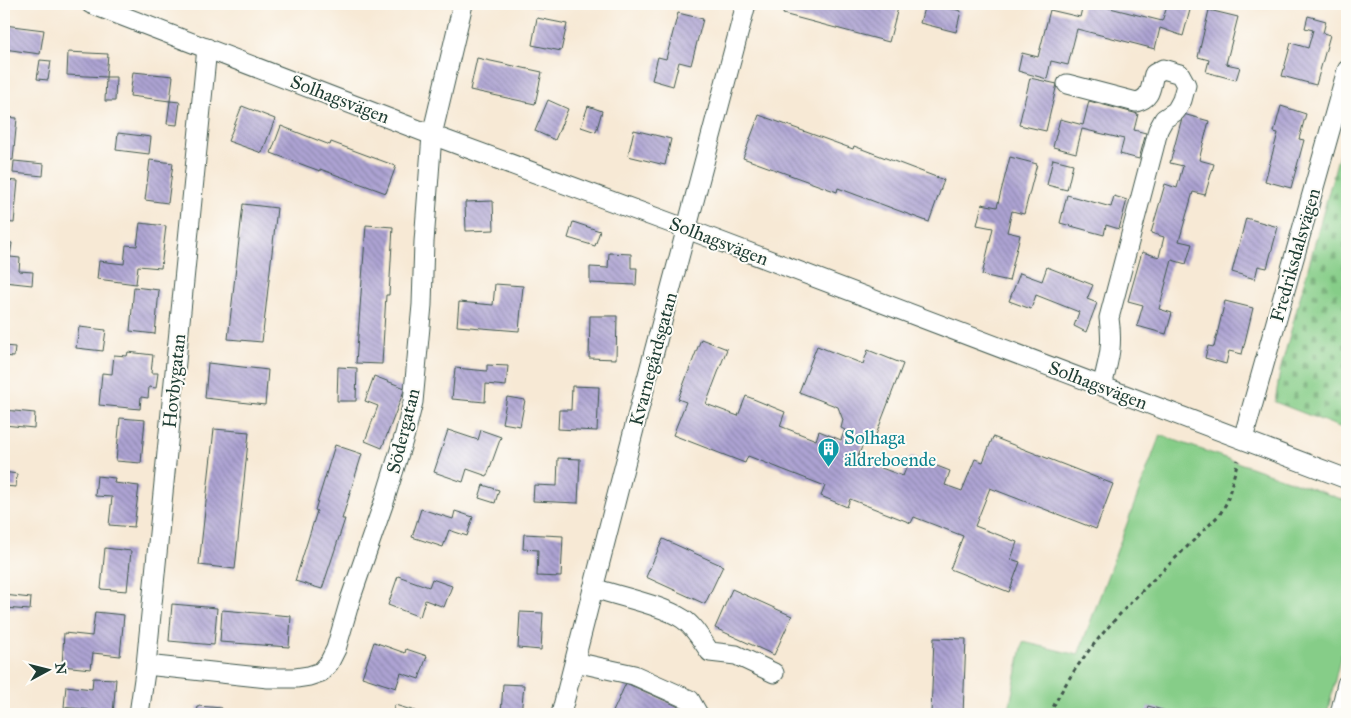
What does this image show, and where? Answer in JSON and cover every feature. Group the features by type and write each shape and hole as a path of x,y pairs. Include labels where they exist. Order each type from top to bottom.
{"street":[{"name":"Solhagsvägen","path":"91,4 432,135 687,229 1347,479"},
{"name":"Södergatan","path":"146,665 268,678 296,678 321,672 329,663 336,649 351,597 384,502 413,402 421,314 432,135 463,4"},
{"name":"Kvarnegårdsgatan","path":"562,714 593,588 746,4"},
{"name":"Hovbygatan","path":"139,714 146,665 208,48"},
{"path":"1067,84 1136,102 1144,100 1148,96 1154,74 1163,69 1180,74 1186,85 1182,100 1176,111 1164,119 1158,130 1109,318 1112,339 1102,386"},
{"name":"Fredriksdalsvägen","path":"1243,440 1347,70"},
{"path":"593,588 662,609 684,619 710,652 736,655 774,673"},
{"path":"575,662 634,675 690,700 698,714"},
{"path":"1340,714 1347,684"}],"path":[{"path":"1050,714 1058,697 1101,635 1134,599 1220,514 1227,502 1243,440"}],"green space":[{"path":"1347,125 1347,430 1275,402 1280,371"},
{"path":"1160,435 1347,501 1347,629 1327,714 1008,714 1023,642 1078,655"}],"building":[{"path":"527,4 541,4 540,8"},
{"path":"785,4 899,4 889,42 783,14"},
{"path":"925,4 934,4 961,11 956,32 920,23"},
{"path":"1083,4 1094,4 1162,21 1168,4 1190,10 1183,36 1160,28 1155,49 1077,29 1068,65 1051,61 1047,79 1018,71 1022,53 1038,57 1050,10 1080,17"},
{"path":"1209,10 1238,17 1226,64 1240,67 1236,80 1206,72 1209,60 1198,57"},
{"path":"678,13 703,19 691,65 679,62 673,86 652,80 658,57 666,59"},
{"path":"1308,16 1326,21 1323,33 1330,35 1316,85 1282,76 1291,43 1308,48 1313,30 1305,28"},
{"path":"537,18 567,24 561,51 532,45"},
{"path":"4,25 44,30 40,54 4,49"},
{"path":"68,52 108,54 106,77 67,75"},
{"path":"477,58 542,72 535,104 470,90"},
{"path":"40,60 51,61 48,80 37,79"},
{"path":"133,72 173,76 170,101 130,96"},
{"path":"106,77 116,77 115,101 105,101"},
{"path":"1030,78 1057,84 1046,131 1019,125"},
{"path":"548,100 568,109 555,140 535,131"},
{"path":"170,101 180,102 177,125 167,124"},
{"path":"1089,101 1138,114 1134,130 1146,133 1139,159 1120,154 1124,139 1082,129 1076,153 1053,147 1060,119 1083,125"},
{"path":"242,106 275,119 262,153 228,141"},
{"path":"588,106 602,111 596,132 581,127"},
{"path":"1281,106 1306,114 1299,139 1304,140 1291,188 1265,181 1278,133 1274,132"},
{"path":"1183,114 1209,121 1199,160 1214,164 1205,195 1193,192 1179,241 1192,244 1186,264 1172,260 1159,309 1172,313 1166,334 1137,326 1143,305 1128,301 1142,252 1159,257 1164,237 1151,233 1165,184 1177,188 1183,166 1170,163"},
{"path":"759,115 853,149 854,146 944,180 929,222 838,188 837,192 743,158"},
{"path":"4,117 17,118 13,160 4,160"},
{"path":"281,126 330,145 331,142 396,166 386,193 271,153"},
{"path":"634,130 671,139 665,165 628,156"},
{"path":"118,133 151,137 149,154 116,150"},
{"path":"1010,157 1037,164 1024,214 1012,211 1007,232 1020,235 1009,281 982,275 993,228 977,225 982,204 997,207"},
{"path":"1053,159 1073,164 1067,190 1047,185"},
{"path":"150,160 173,163 168,203 145,200"},
{"path":"14,161 44,164 43,176 13,173"},
{"path":"4,180 18,181 14,223 4,222"},
{"path":"1067,195 1111,207 1114,196 1127,200 1119,229 1106,225 1104,235 1060,223"},
{"path":"493,201 494,230 466,231 465,202"},
{"path":"243,204 277,208 262,342 228,339"},
{"path":"1246,218 1278,227 1267,268 1258,266 1255,279 1232,272"},
{"path":"573,222 600,231 595,246 568,238"},
{"path":"140,223 166,226 161,268 138,266 136,284 97,279 99,261 124,264 126,245 137,246"},
{"path":"366,225 393,227 389,295 386,295 382,364 356,363"},
{"path":"4,242 12,243 10,257 20,258 19,271 33,272 32,285 4,282"},
{"path":"609,253 631,254 631,268 637,268 636,285 590,283 590,267 608,268"},
{"path":"1047,267 1093,285 1087,299 1097,303 1086,332 1074,326 1079,312 1036,295 1031,309 1009,301 1020,273 1042,281"},
{"path":"495,284 523,286 519,331 457,326 459,302 493,305"},
{"path":"134,287 159,290 155,334 130,331"},
{"path":"1225,301 1253,308 1242,354 1229,351 1226,364 1205,358 1208,346 1214,347"},
{"path":"590,316 617,316 616,359 589,358"},
{"path":"79,327 106,330 103,351 76,348"},
{"name":"Solhaga äldreboende","path":"701,339 727,349 706,404 738,416 746,396 785,412 780,426 816,440 819,431 841,440 845,430 841,428 843,420 838,407 799,392 817,346 863,364 868,350 903,364 874,440 866,437 857,459 903,476 911,456 950,471 945,485 962,491 975,459 983,462 993,437 1113,484 1096,529 990,488 975,526 1017,542 1011,559 1020,562 1009,592 950,569 963,536 914,517 911,523 850,499 847,507 821,496 825,486 748,456 745,463 673,435 686,402 678,399"},
{"path":"4,346 15,347 14,357 4,356"},
{"path":"128,352 153,355 151,373 158,373 156,388 149,387 148,398 141,397 140,409 99,405 102,373 112,374 114,355 127,356"},
{"path":"208,363 268,370 265,405 205,398"},
{"path":"487,365 508,366 506,386 486,384 485,402 452,399 455,368 487,371"},
{"path":"338,367 357,368 356,401 337,401"},
{"path":"374,376 405,388 382,448 365,441 378,406 365,401"},
{"path":"572,386 599,387 597,431 558,429 559,410 571,410"},
{"path":"507,397 525,400 520,426 502,423"},
{"path":"4,410 35,413 34,428 4,425"},
{"path":"120,418 145,420 141,463 116,461"},
{"path":"214,429 249,432 235,569 199,565"},
{"path":"448,430 478,440 481,430 501,437 487,476 467,469 463,482 434,472"},
{"path":"335,445 362,454 342,519 345,519 322,589 295,581"},
{"path":"558,458 580,459 578,503 533,501 534,485 557,486"},
{"path":"4,472 17,474 16,487 4,486"},
{"path":"97,476 115,478 114,483 139,486 134,527 109,525 112,497 95,496"},
{"path":"483,485 499,490 495,503 479,498"},
{"path":"421,509 453,519 455,511 473,517 467,536 449,530 443,547 412,537"},
{"path":"524,534 563,536 561,577 537,576 538,550 523,549"},
{"path":"663,539 723,566 705,604 646,577"},
{"path":"105,548 131,551 127,591 101,589"},
{"path":"398,576 429,587 432,579 452,586 444,607 425,600 420,617 388,605"},
{"path":"732,589 792,616 774,655 715,628"},
{"path":"4,595 31,598 30,610 4,608"},
{"path":"172,604 217,608 214,645 169,641"},
{"path":"222,610 291,616 289,647 220,642"},
{"path":"95,612 124,615 120,656 93,653 91,669 62,666 64,633 92,636"},
{"path":"520,612 543,613 541,650 518,648"},
{"path":"934,638 966,639 963,714 931,714"},
{"path":"374,642 405,653 406,649 427,656 419,679 401,673 396,688 362,677"},
{"path":"93,678 116,679 113,714 88,714 89,710 64,707 66,686 92,689"},
{"path":"626,683 686,710 683,714 612,714"},
{"path":"503,684 524,685 521,714 501,714"},
{"path":"395,705 425,714 392,714"},
{"path":"198,706 222,708 222,714 197,714"},
{"path":"1148,706 1177,714 1145,714"}],"place":[{"name":"Solhaga äldreboende","path":"828,467"}]}
